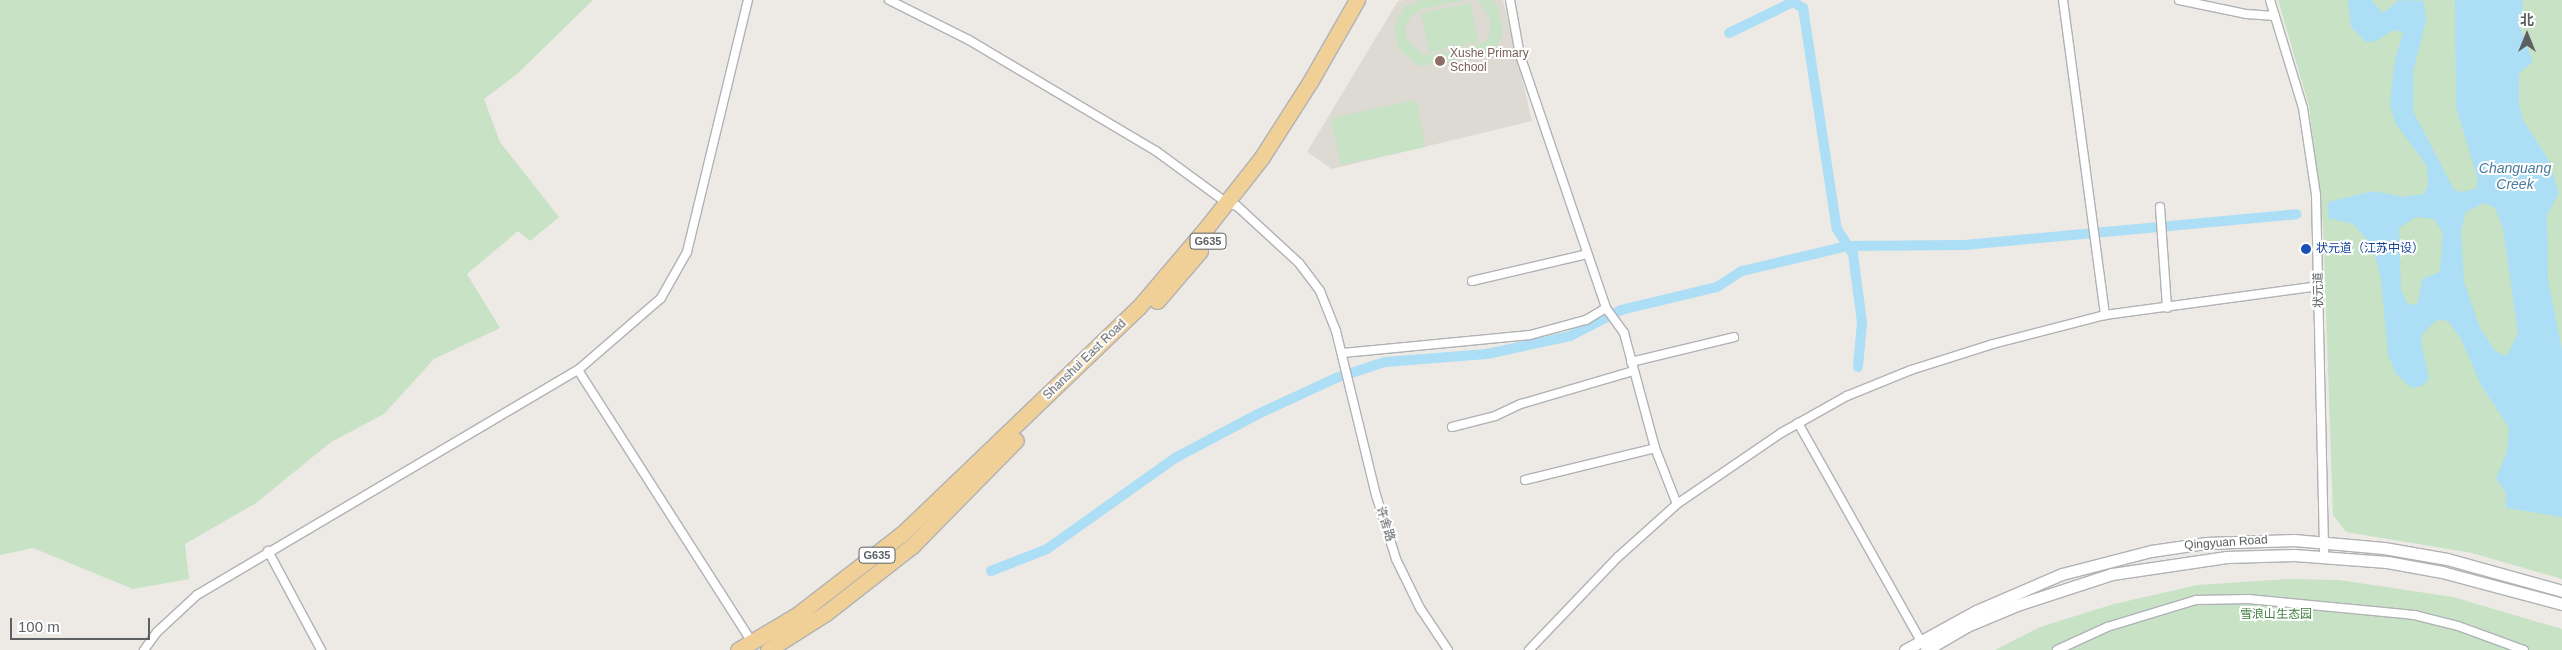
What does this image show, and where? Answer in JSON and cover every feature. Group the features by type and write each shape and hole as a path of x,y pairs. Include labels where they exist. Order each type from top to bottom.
{"highway":[{"name":"Shanshui East Road","path":"738,650 847,579 903,534 1138,308 1232,204 1310,82 1357,0"},
{"name":"Shanshui East Road","path":"768,650 826,613 912,546 1138,323 1288,133 1366,0"}],"street":[{"path":"144,650 157,632 197,595 268,551 578,370 661,298 687,252 748,0"},
{"name":"许舍路","path":"889,0 969,40 1156,151 1232,204 1272,235 1320,291 1344,356 1376,495 1396,559 1420,608 1448,650"},
{"path":"1510,0 1520,55 1606,308 1623,331 1655,448 1677,504"},
{"path":"2063,0 2095,255 2105,315"},
{"path":"2179,0 2246,14 2274,16"},
{"name":"状元道","path":"2270,0 2303,108 2316,195 2324,556"},
{"path":"2160,207 2167,308"},
{"path":"1472,281 1587,254"},
{"path":"1528,650 1618,557 1677,504 1798,423 1847,396 1911,370 1993,344 2105,315 2319,286"},
{"path":"1344,356 1530,335 1586,320 1606,308"},
{"path":"1631,362 1734,337"},
{"path":"578,370 752,642"},
{"path":"1452,427 1496,416 1521,404 1633,371"},
{"path":"1798,423 1925,648"},
{"path":"1525,480 1655,448"},
{"name":"Qingyuan Road","path":"1925,648 2018,591 2104,561 2206,543 2323,541 2448,559 2562,591"},
{"path":"268,551 320,650"},
{"name":"Qingyuan Road","path":"1906,650 1925,648 1967,626 2017,605 2112,574 2227,557 2324,556 2442,572 2562,604"},
{"path":"2057,650 2107,627 2196,600 2230,600 2414,615 2458,626 2524,650"}],"shaded area":[{"name":"Xushe Primary School","path":"1503,0 1532,121 1332,169 1307,152 1398,1"}],"green space":[{"path":"0,0 593,0 517,74 484,99 500,142 559,217 530,241 518,231 467,274 500,328 434,359 384,414 331,442 256,503 185,544 189,579 133,589 33,548 0,555"},
{"path":"1423,0 1466,0 1421,9 1412,15 1406,25 1406,38 1422,54 1430,55 1482,44 1489,38 1491,20 1480,2 1475,0 1492,0 1499,10 1503,33 1500,41 1487,55 1418,66 1399,49 1394,26 1404,7"},
{"path":"2278,0 2562,0 2562,579 2472,553 2346,532 2333,515 2323,224 2309,106"},
{"path":"1470,3 1478,42 1429,53 1421,13"},
{"path":"1416,100 1426,147 1341,165 1331,118"},
{"name":"雪浪山生态园","path":"2289,579 2339,580 2453,597 2562,629 2562,650 1995,650 2040,627 2114,604 2198,585"}],"water":[{"name":"Changuang Creek","path":"2348,0 2371,0 2383,13 2399,0 2424,1 2426,21 2413,72 2413,111 2454,190 2463,192 2477,188 2477,177 2456,107 2455,0 2523,0 2520,27 2533,62 2519,73 2519,104 2523,120 2548,159 2559,193 2547,215 2548,280 2562,350 2562,517 2506,508 2506,493 2496,478 2507,452 2509,428 2480,383 2460,337 2448,321 2437,320 2423,333 2421,343 2429,379 2422,386 2412,388 2396,374 2388,355 2381,279 2373,246 2353,224 2328,218 2328,202 2373,191 2403,197 2424,194 2428,185 2427,166 2396,124 2390,105 2395,60 2403,32 2393,30 2376,41 2366,42 2351,27","holes":["2484,203 2495,208 2503,228 2518,333 2507,356 2495,351 2480,328 2464,282 2461,230 2466,212","2416,217 2434,219 2443,233 2440,272 2422,279 2418,303 2413,305 2407,303 2401,290 2399,228"]}],"waterway":[{"path":"1729,33 1793,2 1803,8 1837,229 1853,254 1862,322 1858,367"},
{"path":"991,571 1047,549 1175,458 1258,414 1336,378 1385,362 1487,354 1570,336 1621,310 1717,287 1742,271 1848,246 1964,245 2297,214"}],"place":[{"name":"Xushe Primary School","path":"1440,61"},
{"name":"状元道（江苏中设）","path":"2306,249"}]}
